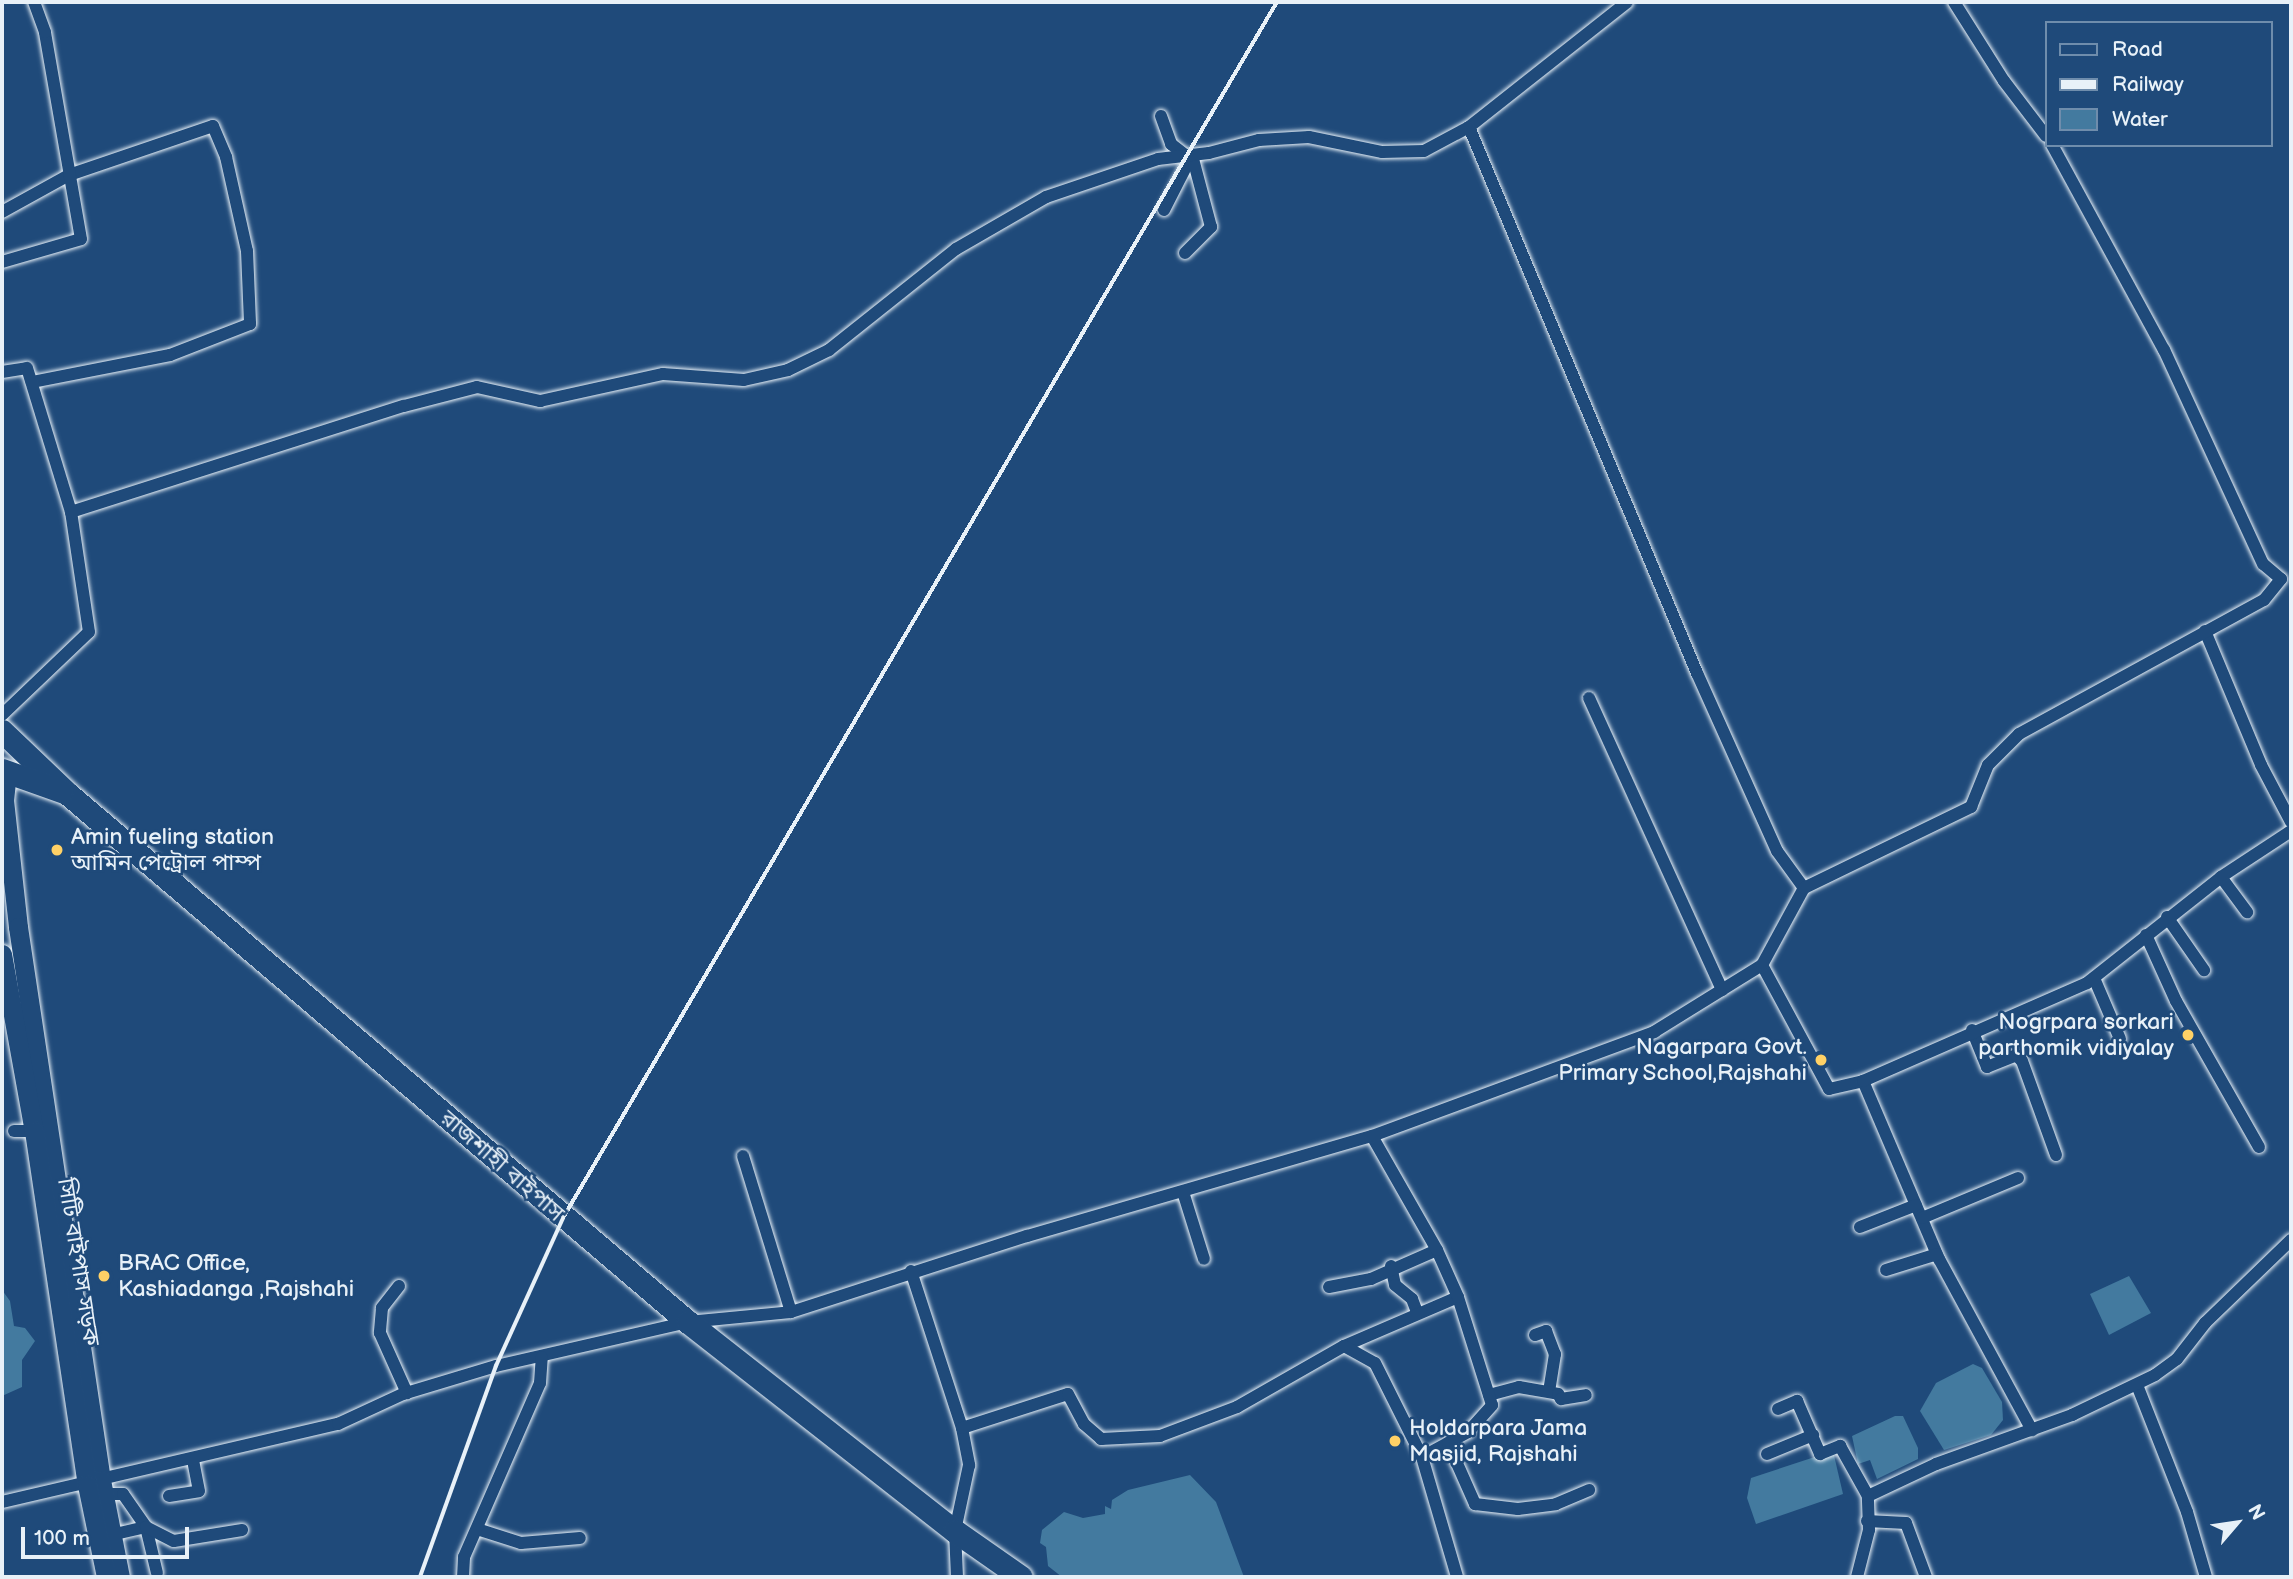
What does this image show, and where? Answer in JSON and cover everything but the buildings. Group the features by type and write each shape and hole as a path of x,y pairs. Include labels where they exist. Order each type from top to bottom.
{"highway":[{"name":"রাজশাহী বাইপাস","path":"2,731 25,748 68,794 688,1322 955,1531 1021,1577"},
{"path":"25,748 4,771 68,794"}],"main road":[{"path":"4,771 4,800 18,928 94,1483 111,1535 120,1577"},
{"name":"সিটি বাইপাস সড়ক","path":"2,954 94,1483 106,1577"}],"street":[{"path":"2,262 81,239 45,32 34,2"},
{"path":"71,512 404,406 477,387 540,401 663,374 744,380 788,370 829,349 956,249 1046,197 1157,159 1259,140 1309,137 1381,152 1424,151 1469,127 1627,2"},
{"path":"1954,2 2004,82 2044,133"},
{"path":"1161,116 1171,144 1189,155 1211,227 1185,253"},
{"path":"2,212 69,175 213,126 226,158 247,251 250,324 170,355 32,382"},
{"path":"1469,127 1697,673 1777,851 1804,888"},
{"path":"2,1502 94,1483 338,1424 407,1392 542,1357 688,1322 791,1312 911,1271 1372,1136 1654,1032 1762,965 1804,888 1971,807 1988,765 2019,734 2264,600 2286,576 2263,564 2164,350 2053,147"},
{"path":"1164,209 1189,155"},
{"path":"2,372 27,368 32,382 71,512 89,632 2,715"},
{"path":"2205,631 2256,754 2291,822"},
{"path":"1589,698 1721,990"},
{"path":"1762,965 1829,1088 1863,1081 1972,1030 2094,978 2167,916 2291,831"},
{"path":"2221,877 2247,912"},
{"path":"2167,916 2204,970"},
{"path":"2146,935 2176,1001 2259,1147"},
{"path":"2094,978 2120,1039"},
{"path":"1972,1030 1987,1067 2016,1055 2022,1061 2056,1155"},
{"path":"1863,1081 1937,1254 2032,1430"},
{"path":"14,1131 34,1131"},
{"path":"1372,1136 1437,1250 1458,1297 1492,1405 1468,1432 1422,1457"},
{"path":"743,1156 791,1312"},
{"path":"1922,1218 2018,1178"},
{"path":"1183,1192 1204,1259"},
{"path":"1860,1227 1916,1205"},
{"path":"1868,1496 1936,1464 2032,1430 2137,1385 2177,1359 2205,1323 2291,1240"},
{"path":"1329,1287 1371,1279 1391,1266 1437,1250"},
{"path":"1886,1270 1937,1254"},
{"path":"1391,1266 1395,1284 1412,1299 1417,1312"},
{"path":"911,1271 962,1428 969,1465 955,1531 957,1577"},
{"path":"399,1286 382,1308 380,1333 407,1392"},
{"path":"962,1428 1068,1394 1084,1424 1101,1439 1160,1436 1237,1407 1345,1346 1417,1312 1458,1297"},
{"path":"1535,1335 1546,1331 1555,1354 1549,1391"},
{"path":"1345,1346 1375,1363 1422,1457 1457,1577"},
{"path":"463,1577 461,1566 540,1383 542,1357"},
{"path":"2137,1385 2187,1513 2206,1577"},
{"path":"1489,1395 1519,1387 1549,1391 1561,1399 1586,1395"},
{"path":"1778,1409 1797,1401 1820,1454 1840,1446 1868,1496 1868,1521 1857,1577"},
{"path":"1767,1454 1813,1435"},
{"path":"1448,1443 1475,1504 1518,1509 1556,1504 1589,1490"},
{"path":"169,1496 199,1491 193,1460"},
{"path":"94,1483 109,1494 123,1494 146,1527 157,1573"},
{"path":"1868,1521 1906,1523 1926,1577"},
{"path":"111,1535 146,1527 174,1541 242,1530"},
{"path":"477,1529 522,1543 580,1538"}],"water":[{"path":"2129,1276 2151,1313 2109,1335 2090,1294"},
{"path":"2,1290 10,1301 14,1326 25,1328 35,1341 22,1360 22,1387 2,1396"},
{"path":"1973,1364 1982,1368 2002,1402 2003,1420 1991,1435 1944,1450 1920,1411 1936,1383"},
{"path":"1895,1416 1903,1416 1918,1448 1918,1459 1877,1479 1870,1460 1858,1464 1852,1436"},
{"path":"1833,1451 1843,1494 1756,1524 1747,1498 1751,1478"},
{"path":"1190,1475 1216,1502 1244,1577 1062,1577 1048,1566 1046,1547 1040,1543 1042,1530 1064,1512 1083,1518 1105,1514 1105,1506 1111,1509 1112,1500 1128,1490"}],"railway":[{"path":"420,1577 496,1366 563,1218 1277,2"}],"place":[{"name":"Amin fueling station আমিন পেট্রোল পাম্প","path":"57,850"},
{"name":"Nogrpara sorkari parthomik vidiyalay","path":"2188,1035"},
{"name":"Nagarpara Govt. Primary School,Rajshahi","path":"1821,1060"},
{"name":"BRAC Office, Kashiadanga ,Rajshahi","path":"104,1276"},
{"name":"Holdarpara Jama Masjid, Rajshahi","path":"1395,1441"}]}
